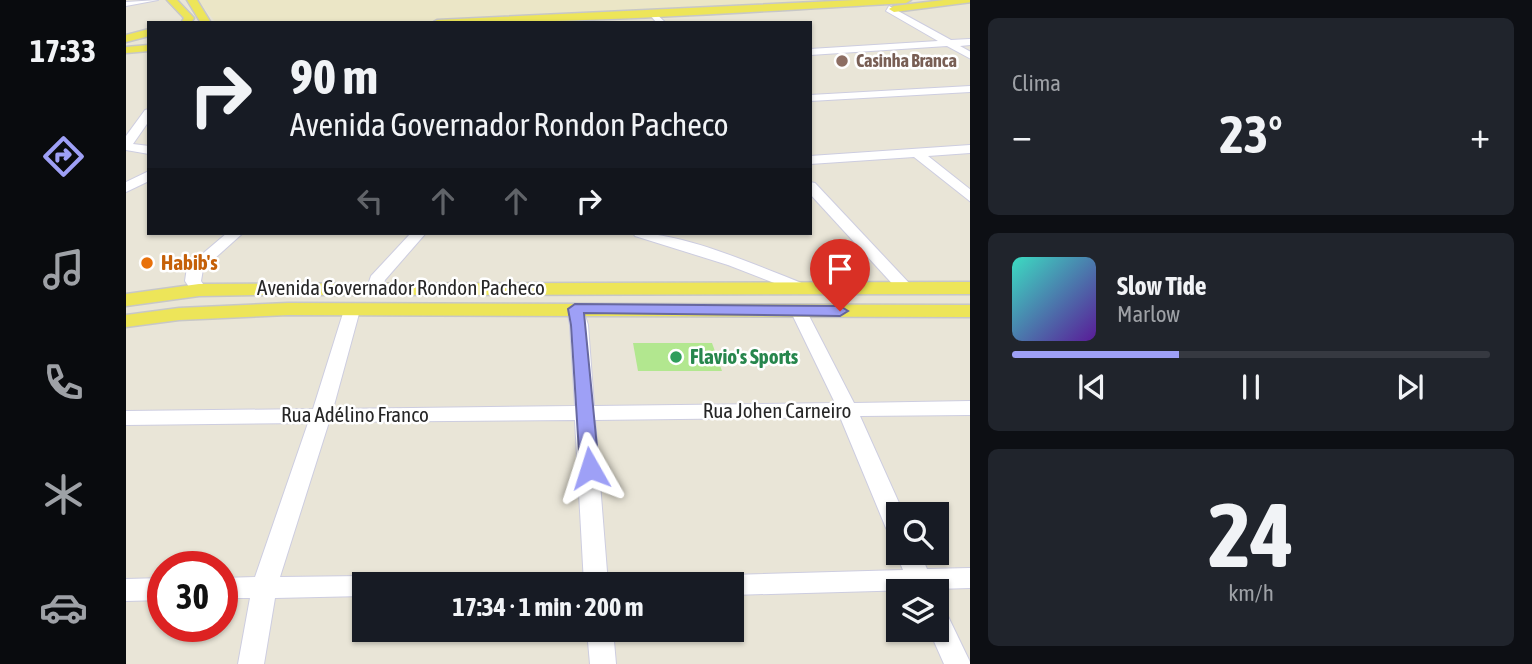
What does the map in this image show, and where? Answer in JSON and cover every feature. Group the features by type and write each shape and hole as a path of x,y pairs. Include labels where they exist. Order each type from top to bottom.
{"main road":[{"path":"172,0 181,19"},
{"path":"192,0 205,21"},
{"path":"548,21 658,19 906,0"},
{"path":"692,16 889,9 968,0"},
{"path":"127,44 146,32"},
{"path":"127,44 147,48"},
{"path":"126,285 170,293"},
{"name":"Avenida Governador Rondon Pacheco","path":"126,300 199,290 970,288"},
{"name":"Avenida Governador Rondon Pacheco","path":"126,321 238,310 351,314 575,309 970,311"}],"street":[{"path":"126,4 154,0"},
{"path":"889,9 970,56"},
{"path":"812,52 970,43"},
{"path":"812,99 970,89"},
{"path":"129,146 147,115"},
{"path":"129,146 147,144"},
{"path":"129,146 147,150"},
{"path":"812,160 970,149"},
{"path":"916,152 970,198"},
{"path":"126,188 147,175"},
{"path":"812,188 904,287"},
{"path":"199,290 193,281 195,267 234,235"},
{"path":"375,288 377,279 417,235"},
{"path":"646,235 733,262 801,288"},
{"path":"575,309 579,325 595,572"},
{"path":"798,310 848,411 887,502"},
{"path":"251,664 264,587 351,314"},
{"name":"Rua Johen Carneiro","path":"584,414 970,408"},
{"name":"Rua Adélino Franco","path":"126,418 584,414"},
{"path":"949,581 970,578"},
{"path":"744,585 886,585"},
{"path":"238,588 352,586"},
{"path":"126,590 147,589"},
{"path":"601,642 603,664"},
{"path":"947,642 957,664"}],"shaded area":[{"path":"198,0 876,0 449,21 214,21"}],"green space":[{"name":"Flavio's Sports","path":"633,343 712,343 722,371 638,371"}],"place":[{"name":"Casinha Branca","path":"842,61"},
{"name":"Habib's","path":"147,263"},
{"name":"Flavio's Sports","path":"676,357"}],"route":[{"path":"590,468 579,325 575,309 840,311"}]}
